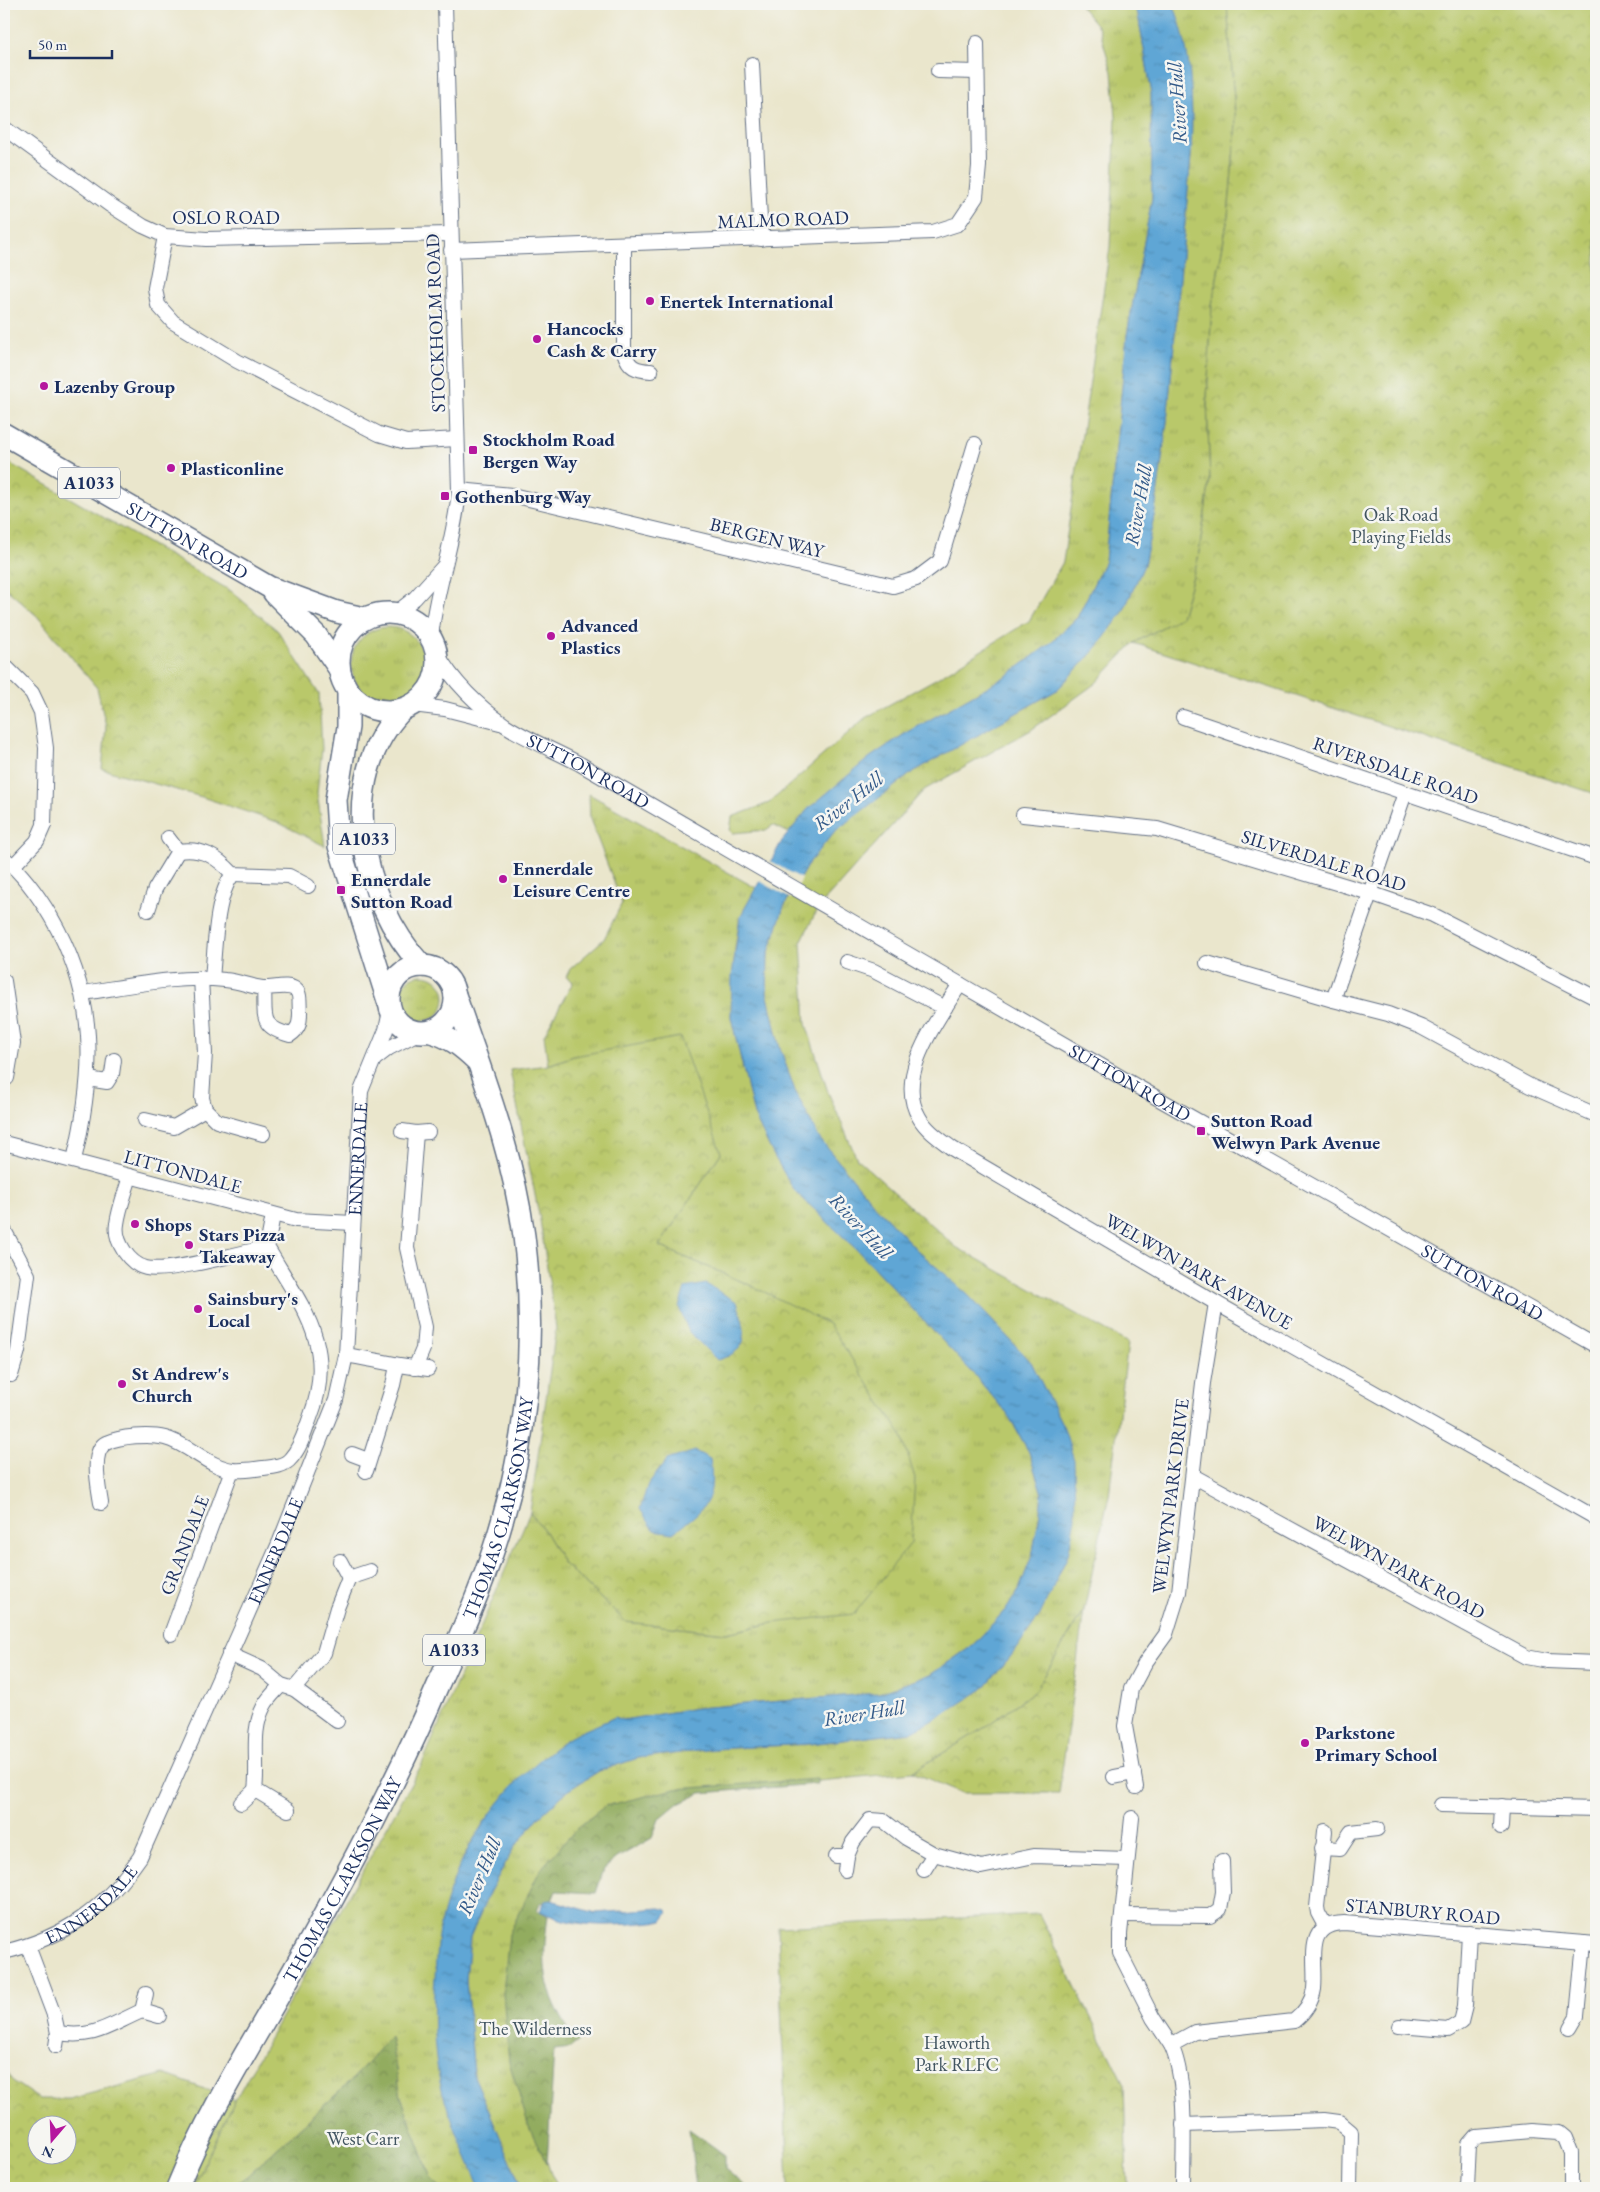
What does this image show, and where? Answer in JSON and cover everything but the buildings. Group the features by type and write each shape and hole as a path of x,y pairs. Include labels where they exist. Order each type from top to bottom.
{"highway":[{"name":"SUTTON ROAD","path":"4,434 269,587"},
{"name":"A1033","path":"269,587 338,612 364,618"},
{"name":"A1033","path":"269,587 316,635 338,667"},
{"path":"379,613 396,613 410,618 422,626 434,645 437,668 433,683 425,695 408,707 388,712 373,710 359,703 348,692 341,680 338,667 339,652 344,639 352,627 364,618 379,613"},
{"name":"A1033","path":"348,692 348,727 336,800 338,838 346,876 389,1006"},
{"name":"A1033","path":"408,707 378,740 370,760 362,800 363,831 367,858 379,897 394,930 422,966"},
{"path":"422,966 430,967 443,974 452,985 455,995 452,1014 440,1028 424,1032 401,1026 389,1006 394,980 401,973 422,966"},
{"name":"A1033","path":"455,995 478,1063"},
{"name":"A1033","path":"424,1032 446,1036 462,1047 478,1063"},
{"name":"THOMAS CLARKSON WAY","path":"177,2188 224,2090 308,1945 400,1768 470,1613 502,1520 517,1455 526,1401 529,1362 529,1295 523,1232 515,1189 498,1116 478,1063"}],"street":[{"name":"STOCKHOLM ROAD","path":"434,645 445,564 457,516 459,490 445,4"},
{"name":"MALMO ROAD","path":"452,250 933,232 958,224 976,197 979,166 977,43"},
{"path":"752,64 761,239"},
{"path":"938,72 977,72"},
{"name":"OSLO ROAD","path":"4,128 110,206 143,226 165,236 206,239 451,234"},
{"path":"165,236 155,288 158,305 173,322 237,361 379,434 406,442 457,439"},
{"path":"624,244 624,352 627,363 636,370 651,371"},
{"name":"BERGEN WAY","path":"459,490 512,495 893,586 916,579 940,561 975,444"},
{"path":"396,613 415,598 445,564"},
{"name":"SUTTON ROAD","path":"434,645 446,670 505,725 597,774 822,905 1596,1346"},
{"path":"4,665 32,694 41,712 46,748 44,825 37,841 8,862 37,893 66,942 84,993 90,1044 88,1078 74,1160"},
{"path":"408,707 445,709 505,725"},
{"name":"RIVERSDALE ROAD","path":"1183,717 1596,858"},
{"path":"1333,1000 1405,793"},
{"name":"SILVERDALE ROAD","path":"1023,815 1157,830 1370,893 1433,915 1596,998"},
{"path":"168,838 178,851"},
{"path":"178,851 192,849 216,857 233,874 289,876 308,886"},
{"path":"148,910 155,889 163,879 178,851"},
{"path":"233,874 226,883 207,978 202,1098 205,1109 217,1121 263,1134"},
{"path":"847,962 874,971 945,1008"},
{"path":"1207,963 1388,1014 1421,1027 1530,1086 1596,1115"},
{"path":"84,993 162,980 207,978 264,988"},
{"path":"4,981 13,1043 10,1079"},
{"name":"WELWYN PARK AVENUE","path":"960,984 916,1061 911,1085 913,1101 919,1118 933,1134 953,1149 1216,1303 1596,1518"},
{"name":"ENNERDALE","path":"4,1952 28,1946 63,1932 84,1919 123,1882 140,1857 309,1471 336,1400 346,1355 360,1091 386,1030 389,1006"},
{"path":"373,1060 389,1048 424,1032"},
{"path":"88,1078 107,1082 112,1074 114,1060"},
{"path":"146,1120 174,1127 205,1109"},
{"path":"346,1355 377,1360 397,1366 422,1368 425,1327 407,1248 415,1132"},
{"name":"LITTONDALE","path":"4,1143 296,1220 354,1223"},
{"path":"130,1176 116,1224 117,1235 128,1258 145,1268 166,1268 267,1247"},
{"path":"101,1504 96,1462 98,1451 105,1443 149,1435 167,1438 232,1470 277,1466 290,1460 299,1447 320,1386 320,1357 312,1325 267,1247 273,1214"},
{"path":"4,1230 28,1275 18,1351 11,1375"},
{"name":"WELWYN PARK DRIVE","path":"1136,1788 1125,1726 1131,1689 1145,1663 1166,1634 1178,1592 1203,1383 1216,1303"},
{"path":"352,1454 367,1465 393,1385 397,1366"},
{"name":"GRANDALE","path":"171,1634 232,1470"},
{"name":"WELWYN PARK ROAD","path":"1193,1476 1526,1657 1547,1661 1596,1662"},
{"path":"241,1803 256,1790 258,1773 255,1729 264,1704 288,1687 324,1654 337,1608 349,1578 340,1561"},
{"path":"349,1578 370,1571"},
{"path":"229,1654 262,1669 337,1721"},
{"path":"1114,1778 1134,1773"},
{"path":"256,1790 288,1810"},
{"path":"1441,1805 1596,1809"},
{"path":"1501,1826 1502,1806"},
{"path":"1132,1818 1120,1934 1120,1953 1153,2018 1172,2045 1178,2059 1183,2125 1183,2188"},
{"path":"845,1870 841,1856 870,1820 884,1821 906,1838 934,1854 981,1867 1034,1856 1079,1862 1127,1859"},
{"path":"1322,1848 1340,1849 1351,1832 1377,1829"},
{"path":"1324,1831 1317,1906 1318,1914 1325,1926"},
{"path":"924,1870 934,1854"},
{"path":"1123,1915 1210,1916 1220,1909 1223,1892 1222,1862"},
{"name":"STANBURY ROAD","path":"1172,2045 1195,2032 1294,2022 1304,2012 1314,1991 1315,1939 1325,1926 1331,1923 1590,1944"},
{"path":"1407,2031 1448,2030 1461,2022 1464,2006 1469,1933"},
{"path":"1570,2028 1577,2016 1590,1944"},
{"path":"28,1946 54,2015 57,2040 94,2034 142,2012 159,2016"},
{"path":"142,2012 146,1994"},
{"path":"1183,2125 1324,2120 1339,2122 1351,2132 1350,2188"},
{"path":"1467,2188 1469,2144 1476,2136 1531,2131 1559,2134 1565,2138 1571,2154 1571,2188"}],"green space":[{"path":"1079,4 1132,4 1138,15 1151,89 1152,198 1127,335 1105,561 1077,618 1048,645 1008,675 903,735 869,758 808,809 789,833 773,825 766,830 733,833 730,831 732,817 769,803 865,718 939,677 1029,621 1063,562 1110,247 1116,118 1112,72 1099,28"},
{"path":"1170,4 1227,4 1236,125 1228,217 1212,306 1207,399 1210,480 1198,559 1181,617 1134,643 1096,683 1031,730 924,790 818,908 801,942 806,1024 828,1092 857,1159 956,1247 1128,1343 1109,1495 1084,1610 1036,1690 984,1728 912,1772 685,1794 540,1889 510,1959 522,2087 551,2174 560,2188 522,2188 474,2076 466,1980 470,1937 490,1891 514,1848 539,1817 567,1791 599,1771 638,1758 714,1749 809,1744 911,1732 983,1689 1011,1656 1040,1615 1064,1428 1031,1362 968,1295 917,1250 877,1208 819,1138 795,1091 779,1045 767,992 768,955 784,906 808,864 834,832 913,772 1057,690 1098,646 1123,612 1144,565 1155,511 1167,422 1191,156 1192,114 1188,65"},
{"name":"Oak Road Playing Fields","path":"1227,4 1596,4 1596,794 1134,643 1181,617 1198,559 1210,480 1207,399 1212,306 1228,217 1236,125"},
{"path":"4,460 231,591 278,631 319,694 322,749 317,793 325,846 277,822 202,797 102,769 106,726 97,688 37,616 4,587"},
{"path":"388,627 409,633 419,643 425,664 419,685 409,695 388,701 367,695 357,685 351,664 357,643 367,633"},
{"path":"589,794 756,888 740,917 735,948 731,1017 754,1115 773,1154 794,1190 857,1250 972,1372 1008,1415 1029,1452 1042,1494 1032,1556 1020,1587 1008,1607 972,1646 930,1675 879,1693 697,1708 623,1720 615,1717 565,1741 529,1770 484,1822 462,1859 449,1894 441,2084 480,2188 439,2188 431,2178 401,2097 390,2037 351,2081 247,2176 230,2188 193,2188 235,2100 422,1764 530,1512 544,1530 564,1564 626,1622 726,1633 772,1623 752,1286 659,1246 721,1153 574,1056 548,1065 544,1035 573,982 566,977 570,969 604,939 622,903 590,819"},
{"path":"417,975 427,975 439,981 444,989 444,1007 439,1015 431,1020 417,1021 409,1018 402,1011 399,1003 399,993 402,985 409,978"},
{"path":"680,1037 721,1153 659,1246 752,1286 829,1324 901,1434 915,1478 911,1543 854,1614 772,1623 726,1633 626,1622 564,1564 544,1530 530,1512 556,1328 540,1220 510,1070 548,1065 574,1056"},
{"path":"1084,1610 1059,1793 962,1793 912,1772 984,1728 1036,1690"},
{"name":"The Wilderness","path":"817,1779 817,1784 701,1793 676,1805 659,1819 652,1838 617,1858 604,1869 596,1893 556,1891 552,1901 540,1903 537,1910 548,1916 545,1964 550,1990 555,2004 571,2033 584,2037 570,2048 554,2050 547,2164 529,2127 509,2062 503,1993 509,1934 540,1870 577,1828 605,1806 675,1789"},
{"name":"Haworth Park RLFC","path":"1039,1914 1124,2084 1127,2188 788,2188 778,1927"},
{"name":"West Carr","path":"390,2036 401,2097 431,2178 439,2188 230,2188 247,2176 351,2081"},
{"path":"4,2067 14,2082 39,2099 70,2099 164,2074 235,2100 193,2188 4,2188"},
{"path":"689,2129 725,2155 725,2169 748,2188 696,2188"}],"water":[{"name":"River Hull","path":"1132,4 1173,4 1185,41 1190,79 1192,118 1191,156 1167,422 1155,511 1144,565 1123,612 1098,646 1057,690 913,772 834,832 808,864 784,906 768,955 767,992 779,1045 795,1091 819,1138 877,1208 917,1250 968,1295 1031,1362 1064,1428 1074,1460 1075,1518 1068,1555 1040,1615 1011,1656 983,1689 911,1732 809,1744 714,1749 638,1758 599,1771 567,1791 539,1817 514,1848 490,1891 470,1937 466,1980 474,2076 522,2188 480,2188 453,2122 440,2082 433,2017 436,1951 445,1907 454,1879 467,1852 499,1802 519,1779 564,1741 615,1717 623,1720 697,1708 879,1693 930,1675 972,1646 1008,1607 1020,1587 1032,1556 1042,1494 1029,1452 1008,1415 972,1372 857,1250 794,1190 773,1154 754,1115 731,1017 732,976 740,917 782,841 808,809 869,758 903,735 1008,675 1048,645 1077,618 1105,561 1127,335 1152,198 1151,89 1138,15"},
{"path":"706,1284 737,1302 743,1322 744,1338 742,1345 729,1356 717,1360 689,1332 679,1307 685,1288"},
{"path":"695,1451 710,1459 711,1485 710,1495 706,1503 694,1517 673,1533 654,1530 640,1509 648,1484 667,1460"},
{"path":"551,1900 596,1913 660,1908 667,1910 668,1913 662,1921 616,1925 585,1924 570,1922 540,1911 545,1901"}],"pier":[{"path":"768,860 802,879 791,899 758,880"}],"place":[{"name":"Enertek International","path":"650,301"},
{"name":"Hancocks Cash & Carry","path":"537,339"},
{"name":"Lazenby Group","path":"44,386"},
{"name":"Stockholm Road Bergen Way","path":"473,450"},
{"name":"Plasticonline","path":"171,468"},
{"name":"Gothenburg Way","path":"445,496"},
{"name":"Advanced Plastics","path":"551,636"},
{"name":"Ennerdale Leisure Centre","path":"503,879"},
{"name":"Ennerdale Sutton Road","path":"341,890"},
{"name":"Sutton Road Welwyn Park Avenue","path":"1201,1131"},
{"name":"Shops","path":"135,1224"},
{"name":"Stars Pizza Takeaway","path":"189,1245"},
{"name":"Sainsbury's Local","path":"198,1309"},
{"name":"St Andrew's Church","path":"122,1384"},
{"name":"Parkstone Primary School","path":"1305,1743"}]}
